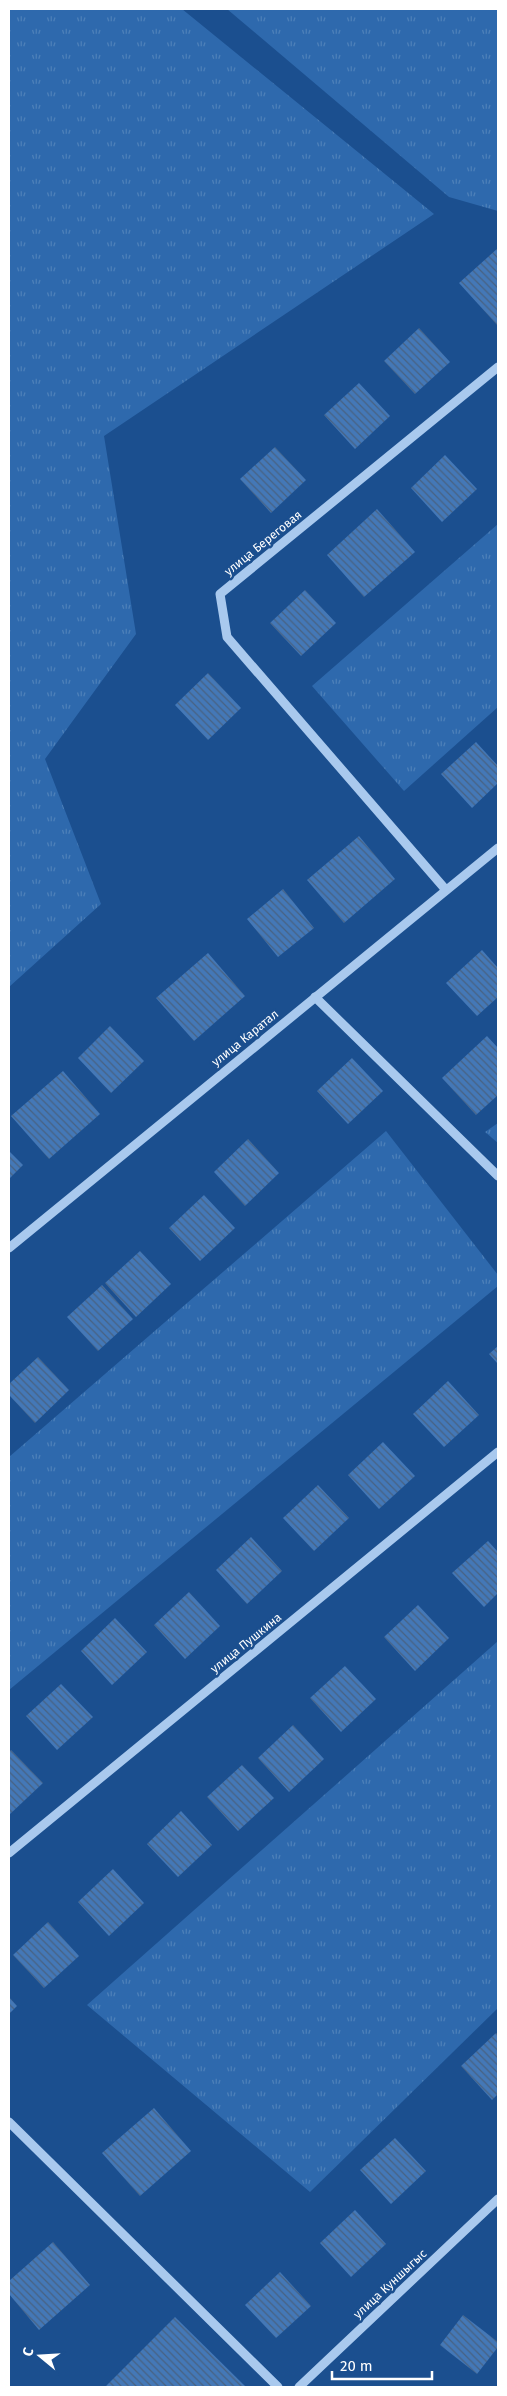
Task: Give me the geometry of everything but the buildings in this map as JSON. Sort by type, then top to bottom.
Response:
[{"type":"street","name":"улица Береговая","points":[[446,890],[227,638],[220,594],[498,367]]},
{"type":"street","name":"улица Каратал","points":[[9,1248],[498,848]]},
{"type":"street","points":[[315,997],[498,1176]]},
{"type":"street","name":"улица Пушкина","points":[[9,1853],[498,1452]]},
{"type":"street","points":[[9,2122],[278,2387]]},
{"type":"street","name":"улица Куншыгыс","points":[[299,2387],[498,2199]]},
{"type":"green space","points":[[9,9],[182,9],[434,214],[104,436],[136,634],[45,759],[101,904],[9,987]]},
{"type":"green space","points":[[227,9],[498,9],[498,211],[449,197]]},
{"type":"green space","points":[[498,524],[498,707],[404,791],[312,686]]},
{"type":"green space","points":[[498,1123],[498,1143],[485,1132]]},
{"type":"green space","points":[[386,1131],[498,1275],[498,1286],[9,1690],[9,1457]]},
{"type":"green space","points":[[498,1641],[498,2008],[310,2192],[87,2005]]}]
